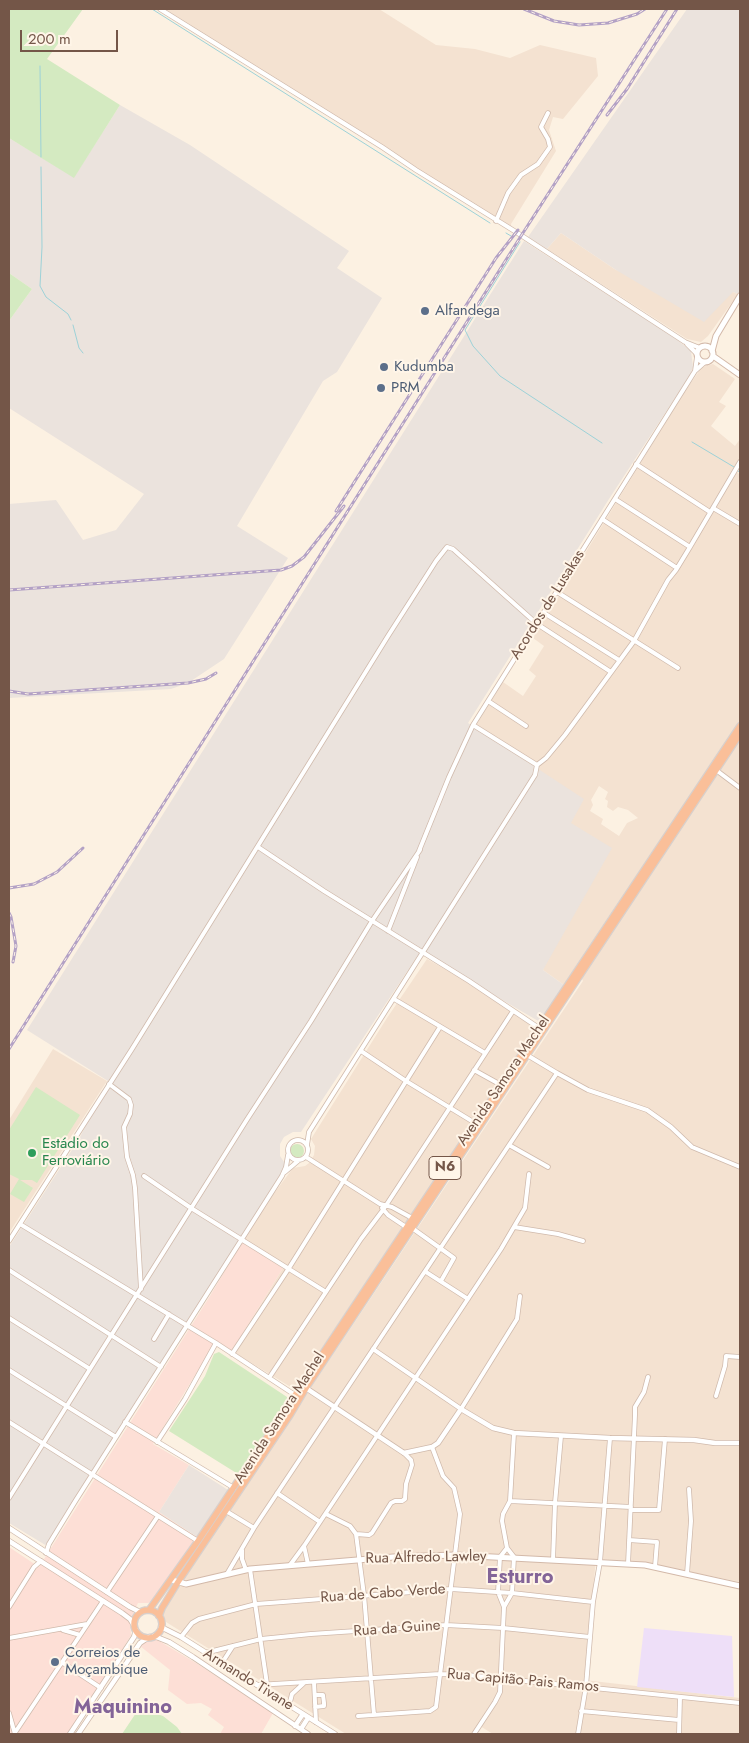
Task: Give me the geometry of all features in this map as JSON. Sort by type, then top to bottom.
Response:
[{"type":"highway","name":"Avenida Samora Machel","points":[[149,1610],[175,1581],[212,1527],[284,1411],[319,1364],[400,1243],[714,769],[740,726]]},
{"type":"highway","name":"Avenida Samora Machel","points":[[409,1228],[412,1218],[500,1086],[525,1054],[539,1028],[714,769],[740,734]]},
{"type":"highway","name":"Avenida Samora Machel","points":[[238,1485],[290,1415],[319,1364]]},
{"type":"highway","points":[[284,1411],[290,1415]]},
{"type":"highway","name":"Avenida Samora Machel","points":[[192,1556],[198,1541],[226,1511],[232,1496]]},
{"type":"highway","name":"Avenida Samora Machel","points":[[159,1616],[175,1581]]},
{"type":"highway","points":[[149,1610],[159,1616],[160,1631],[152,1637],[140,1635],[135,1628],[135,1619],[140,1612],[149,1610]]},
{"type":"main road","points":[[706,362],[711,359],[716,336],[740,296]]},
{"type":"main road","points":[[716,336],[702,347],[697,355],[700,361],[724,365]]},
{"type":"main road","points":[[702,347],[708,347],[724,365],[740,375]]},
{"type":"main road","name":"Rua Alfredo Lawley","points":[[175,1581],[182,1584],[192,1583],[247,1568],[455,1555],[628,1564],[655,1567],[740,1586]]},
{"type":"street","points":[[160,9],[308,100],[685,342],[697,355],[695,371]]},
{"type":"street","points":[[496,221],[500,216],[508,193],[520,175],[538,164],[550,147],[541,127],[548,113]]},
{"type":"street","points":[[685,342],[702,347]]},
{"type":"street","points":[[695,371],[706,362]]},
{"type":"street","name":"Acordos de Lusakas","points":[[420,850],[449,777],[473,724],[544,614],[695,371]]},
{"type":"street","points":[[282,1176],[286,1167],[288,1146],[309,1132],[535,775],[537,765],[546,758],[565,735],[634,641],[668,580],[690,547],[740,462]]},
{"type":"street","points":[[636,464],[711,510],[740,524]]},
{"type":"street","points":[[614,499],[690,547]]},
{"type":"street","points":[[602,520],[677,568]]},
{"type":"street","points":[[9,1241],[258,847],[388,636],[436,561],[448,547],[453,549],[537,624],[612,672]]},
{"type":"street","points":[[557,592],[678,668]]},
{"type":"street","points":[[544,614],[619,660]]},
{"type":"street","points":[[488,701],[526,726]]},
{"type":"street","points":[[473,724],[537,765]]},
{"type":"street","points":[[714,769],[740,788]]},
{"type":"street","points":[[258,847],[469,981],[539,1028]]},
{"type":"street","points":[[9,1498],[311,1021],[372,921],[420,850]]},
{"type":"street","points":[[388,930],[420,850]]},
{"type":"street","points":[[394,999],[485,1053]]},
{"type":"street","points":[[269,1378],[361,1239],[383,1210],[513,1011]]},
{"type":"street","points":[[232,1354],[289,1268],[440,1027]]},
{"type":"street","points":[[361,1051],[475,1124]]},
{"type":"street","points":[[525,1054],[556,1073],[598,1094],[647,1110],[671,1126],[692,1147],[740,1167]]},
{"type":"street","points":[[474,1070],[500,1086]]},
{"type":"street","points":[[226,1574],[277,1493],[398,1310],[426,1272],[556,1073]]},
{"type":"street","points":[[109,1084],[129,1099],[131,1105],[130,1114],[124,1127],[127,1156],[135,1188],[141,1289]]},
{"type":"street","points":[[39,1559],[45,1559],[44,1551],[282,1176],[290,1166],[306,1157],[309,1132]]},
{"type":"street","points":[[298,1140],[307,1145]]},
{"type":"street","points":[[509,1144],[548,1167]]},
{"type":"street","points":[[288,1155],[292,1160],[298,1161]]},
{"type":"street","points":[[306,1157],[380,1204],[412,1218]]},
{"type":"street","points":[[290,1565],[326,1514],[514,1227],[525,1208],[528,1174]]},
{"type":"street","points":[[144,1176],[326,1292]]},
{"type":"street","points":[[380,1204],[388,1215],[454,1258],[441,1281]]},
{"type":"street","points":[[20,1224],[216,1343],[295,1395]]},
{"type":"street","points":[[514,1227],[558,1234],[584,1241]]},
{"type":"street","points":[[9,1270],[161,1367]]},
{"type":"street","points":[[426,1272],[468,1299]]},
{"type":"street","points":[[404,1453],[432,1447],[441,1439],[517,1319],[520,1296]]},
{"type":"street","points":[[154,1339],[169,1314]]},
{"type":"street","points":[[9,1318],[90,1369]]},
{"type":"street","points":[[157,1442],[185,1399],[216,1343]]},
{"type":"street","points":[[373,1350],[461,1409],[493,1428],[514,1433],[561,1436],[740,1443]]},
{"type":"street","points":[[716,1396],[726,1356],[740,1357]]},
{"type":"street","points":[[9,1370],[116,1437]]},
{"type":"street","points":[[628,1564],[636,1407],[644,1392],[648,1377]]},
{"type":"street","points":[[306,1388],[377,1434],[411,1460],[412,1465],[406,1484],[405,1499],[402,1502],[395,1501],[392,1503],[372,1533],[369,1535],[356,1534]]},
{"type":"street","points":[[9,1422],[198,1541]]},
{"type":"street","points":[[125,1422],[157,1442],[238,1485]]},
{"type":"street","points":[[504,1607],[512,1593],[514,1557],[507,1548],[502,1521],[503,1514],[510,1501],[514,1433]]},
{"type":"street","points":[[553,1560],[555,1504],[561,1436]]},
{"type":"street","points":[[578,1734],[586,1686],[593,1602],[600,1562],[610,1438]]},
{"type":"street","points":[[510,1501],[659,1510],[664,1439]]},
{"type":"street","points":[[358,1716],[433,1710],[436,1707],[460,1514],[454,1488],[443,1476],[432,1447]]},
{"type":"street","points":[[687,1574],[691,1521],[689,1489]]},
{"type":"street","points":[[277,1493],[320,1522]]},
{"type":"street","points":[[226,1511],[254,1528]]},
{"type":"street","points":[[326,1514],[350,1526],[356,1534],[364,1595],[374,1715]]},
{"type":"street","points":[[107,1592],[158,1516]]},
{"type":"street","points":[[9,1528],[140,1612]]},
{"type":"street","points":[[17,1533],[10,1542],[130,1619],[135,1628],[134,1638],[70,1734]]},
{"type":"street","points":[[629,1540],[657,1542],[655,1567]]},
{"type":"street","points":[[304,1546],[308,1564]]},
{"type":"street","points":[[474,1734],[500,1692],[504,1607],[498,1592],[500,1557],[507,1548]]},
{"type":"street","points":[[242,1549],[242,1559],[247,1568],[256,1604],[267,1684]]},
{"type":"street","points":[[9,1607],[39,1559],[37,1552],[44,1551]]},
{"type":"street","points":[[233,1563],[241,1563],[247,1568]]},
{"type":"street","points":[[92,1594],[96,1585]]},
{"type":"street","name":"Rua de Cabo Verde","points":[[181,1637],[192,1623],[199,1619],[256,1604],[451,1589],[512,1593],[593,1602]]},
{"type":"street","points":[[14,1734],[103,1601]]},
{"type":"street","points":[[10,1637],[61,1630],[87,1624]]},
{"type":"street","name":"Rua da Guine","points":[[205,1652],[261,1639],[446,1625],[503,1628],[590,1637]]},
{"type":"street","name":"Armando Tivane","points":[[161,1626],[335,1734]]},
{"type":"street","points":[[61,1630],[80,1635]]},
{"type":"street","points":[[78,1734],[140,1643],[152,1637]]},
{"type":"street","name":"Armando Tivane","points":[[152,1637],[169,1642],[308,1734]]},
{"type":"street","points":[[186,1653],[192,1644]]},
{"type":"street","points":[[222,1664],[232,1646]]},
{"type":"street","points":[[193,1657],[198,1648]]},
{"type":"street","points":[[63,1663],[101,1688]]},
{"type":"street","points":[[231,1682],[237,1673]]},
{"type":"street","name":"Rua Capitão Pais Ramos","points":[[256,1685],[440,1674],[502,1677],[740,1703]]},
{"type":"street","points":[[236,1686],[243,1676]]},
{"type":"street","points":[[314,1682],[316,1723]]},
{"type":"street","points":[[289,1706],[292,1694],[304,1683]]},
{"type":"street","points":[[314,1695],[323,1695],[324,1705],[315,1707]]},
{"type":"street","points":[[679,1734],[680,1696]]},
{"type":"street","points":[[581,1711],[679,1720]]},
{"type":"street","points":[[9,1713],[14,1734]]},
{"type":"street","points":[[295,1726],[303,1714]]},
{"type":"street","points":[[301,1730],[308,1718]]},
{"type":"street","points":[[11,1722],[22,1723]]},
{"type":"shaded area","points":[[157,9],[379,9],[436,45],[475,49],[510,58],[540,45],[596,58],[598,76],[563,119],[553,117],[549,130],[556,151],[511,224],[512,232]]},
{"type":"shaded area","points":[[687,9],[740,9],[740,290],[738,294],[733,292],[704,322],[616,270],[561,233],[547,249],[528,237]]},
{"type":"shaded area","points":[[120,105],[190,145],[349,251],[337,268],[382,298],[337,372],[323,381],[237,526],[288,558],[224,659],[188,683],[171,689],[9,698],[9,504],[56,500],[83,540],[116,530],[144,494],[9,408],[9,321],[32,289],[9,273],[9,138],[74,177]]},
{"type":"shaded area","points":[[561,233],[616,270],[738,294],[708,336],[701,342],[687,339],[547,249]]},
{"type":"shaded area","points":[[524,241],[675,338],[691,351],[693,367],[690,375],[609,499],[468,723],[584,799],[571,823],[612,848],[543,970],[564,985],[540,1022],[420,952],[301,1132],[293,1132],[284,1137],[280,1144],[280,1156],[286,1165],[47,1546],[9,1523],[9,1247],[79,1139],[108,1081],[27,1030]]},
{"type":"shaded area","points":[[713,364],[735,379],[719,402],[726,406],[711,426],[735,446],[740,439],[740,460],[735,470],[740,475],[740,722],[564,985],[543,970],[570,823],[475,727],[503,682],[523,696],[536,676],[529,670],[544,646],[533,638],[683,394],[702,367]],"holes":[[[599,786],[608,792],[605,799],[608,801],[607,807],[613,811],[618,807],[628,810],[638,818],[627,823],[619,836],[601,824],[603,819],[590,811],[593,805],[591,800]]]},
{"type":"shaded area","points":[[740,731],[740,1582],[629,1561],[596,1559],[584,1680],[740,1698],[740,1734],[493,1734],[480,1726],[475,1734],[346,1734],[166,1622],[162,1610],[583,981],[581,977]]},
{"type":"shaded area","points":[[427,959],[464,980],[535,1027],[446,1164],[294,1389],[232,1351],[283,1268],[242,1242],[266,1204],[293,1168],[305,1166],[309,1163],[314,1155],[315,1146],[311,1139],[387,1018]]},
{"type":"shaded area","points":[[53,1049],[107,1081],[9,1233],[9,1120]]},
{"type":"shaded area","points":[[242,1242],[283,1268],[232,1351],[216,1341],[153,1444],[189,1465],[159,1512],[197,1537],[157,1600],[148,1603],[138,1603],[130,1620],[131,1635],[67,1734],[9,1734],[9,1547],[39,1567]]},
{"type":"shaded area","points":[[189,1465],[228,1490],[197,1537],[159,1512]]},
{"type":"shaded area","points":[[644,1628],[732,1636],[734,1697],[637,1687]]},
{"type":"shaded area","points":[[154,1638],[273,1713],[261,1734],[220,1734],[224,1727],[208,1715],[212,1709],[201,1703],[187,1704],[168,1690],[170,1670],[140,1646],[143,1642]]},
{"type":"green space","points":[[9,9],[83,9],[47,59],[120,105],[74,178],[9,138]]},
{"type":"green space","points":[[9,273],[32,289],[9,321]]},
{"type":"green space","name":"Estádio do Ferroviário","points":[[36,1087],[80,1115],[37,1183],[32,1180],[20,1180],[33,1188],[24,1202],[10,1194],[19,1179],[9,1174],[9,1130]]},
{"type":"green space","points":[[294,1144],[300,1144],[304,1151],[300,1158],[294,1158],[290,1154],[290,1148]]},
{"type":"green space","points":[[219,1352],[287,1397],[287,1400],[238,1474],[169,1431],[205,1376],[214,1354]]},
{"type":"green space","points":[[148,1711],[163,1716],[177,1727],[182,1734],[122,1734],[136,1713]]},
{"type":"waterway","points":[[152,9],[490,223]]},
{"type":"waterway","points":[[40,66],[41,157]]},
{"type":"waterway","points":[[41,167],[42,247],[40,286],[46,297],[68,314],[71,320]]},
{"type":"waterway","points":[[506,233],[511,236]]},
{"type":"waterway","points":[[520,242],[465,330],[473,346],[500,376],[602,443]]},
{"type":"waterway","points":[[73,325],[79,348],[83,353]]},
{"type":"waterway","points":[[692,442],[734,467]]},
{"type":"railway","points":[[524,9],[554,21],[579,25],[608,23],[637,14],[645,9]]},
{"type":"railway","points":[[9,1049],[521,236],[667,9]]},
{"type":"railway","points":[[607,115],[627,89],[677,9]]},
{"type":"railway","points":[[336,511],[496,258],[518,230]]},
{"type":"railway","points":[[9,590],[281,570],[292,566],[304,557],[344,506]]},
{"type":"railway","points":[[9,691],[28,694],[188,683],[206,679],[216,673]]},
{"type":"railway","points":[[9,888],[34,884],[57,872],[83,848]]},
{"type":"railway","points":[[9,913],[16,946],[13,962]]},
{"type":"place","name":"Alfandega","points":[[425,311]]},
{"type":"place","name":"Kudumba","points":[[384,367]]},
{"type":"place","name":"PRM","points":[[381,388]]},
{"type":"place","name":"Estádio do Ferroviário","points":[[32,1153]]},
{"type":"place","name":"Correios de Moçambique","points":[[55,1662]]},
{"type":"district","name":"Esturro","points":[[520,1578]]},
{"type":"district","name":"Maquinino","points":[[123,1708]]}]
